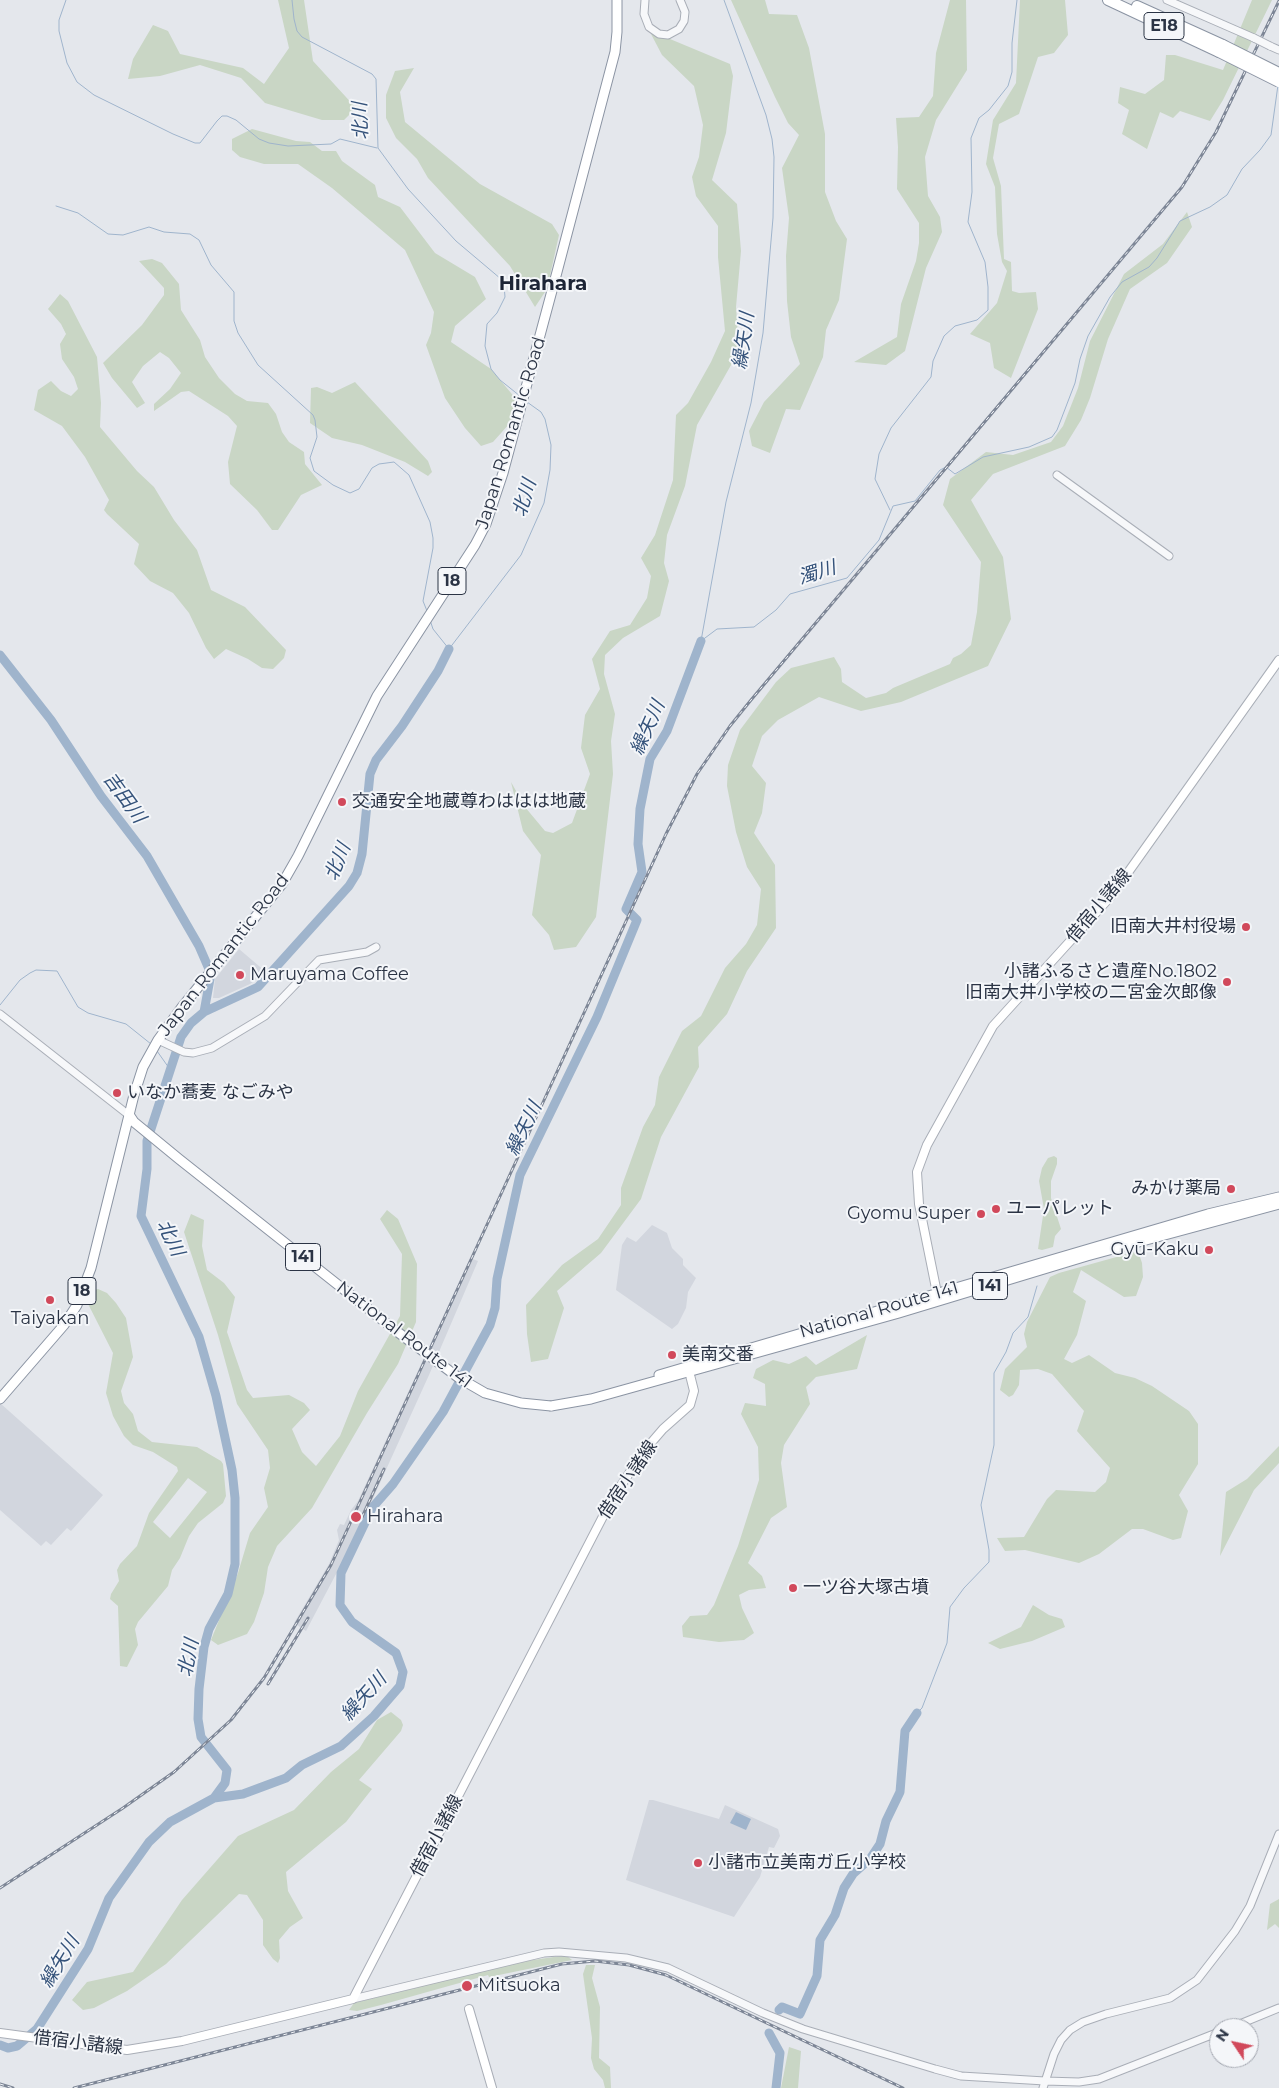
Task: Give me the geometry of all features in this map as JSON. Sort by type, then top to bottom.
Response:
[{"type":"highway","name":"Japan Romantic Road","points":[[0,1399],[64,1325],[77,1305],[91,1268],[143,1067],[158,1040],[182,1007],[282,884],[298,856],[377,696],[475,546],[486,524],[541,333],[611,67],[618,32],[617,0]]},
{"type":"highway","name":"E18","points":[[1108,0],[1279,74]]},
{"type":"highway","name":"E18","points":[[1124,0],[1221,49],[1279,82]]},
{"type":"highway","name":"National Route 141","points":[[130,1116],[395,1330],[458,1378],[485,1393],[521,1403],[551,1406],[572,1404],[598,1397],[607,1391],[938,1297],[1279,1204]]},
{"type":"highway","name":"National Route 141","points":[[938,1297],[1208,1214],[1279,1197]]},
{"type":"main road","name":"借宿小諸線","points":[[938,1297],[919,1204],[917,1172],[927,1145],[992,1026],[1112,895],[1279,660]]},
{"type":"main road","name":"借宿小諸線","points":[[0,2033],[127,2050],[182,2041],[353,1999],[612,1499],[644,1450],[663,1429],[690,1405],[694,1391],[689,1369]]},
{"type":"main road","points":[[468,2009],[492,2088]]},
{"type":"street","points":[[645,0],[644,14],[646,22],[656,32],[668,35],[679,30],[684,21],[685,12],[680,0]]},
{"type":"street","points":[[1167,0],[1279,50]]},
{"type":"street","points":[[1057,475],[1169,556]]},
{"type":"street","points":[[158,1040],[184,1052],[193,1053],[212,1048],[265,1016],[319,960],[367,952],[376,947]]},
{"type":"street","points":[[0,1014],[130,1116]]},
{"type":"street","points":[[1044,2085],[1061,2040],[1070,2030],[1083,2022],[1106,2014],[1170,1998],[1197,1980],[1235,1931],[1250,1906],[1279,1834]]},
{"type":"street","points":[[353,1999],[544,1952],[626,1958],[668,1968],[763,2013],[803,2029],[961,2076],[1044,2085],[1099,2079],[1209,2036]]},
{"type":"street","points":[[1258,2018],[1278,2011]]},
{"type":"shaded area","points":[[239,949],[266,972],[250,984],[219,998],[213,998],[215,979]]},
{"type":"shaded area","points":[[652,1225],[667,1233],[672,1248],[683,1259],[683,1265],[696,1278],[688,1292],[686,1308],[678,1324],[672,1329],[616,1290],[622,1245],[627,1237],[636,1242]]},
{"type":"shaded area","name":"Hirahara","points":[[470,1258],[478,1261],[429,1375],[355,1538],[306,1631],[294,1623],[329,1564],[339,1540],[337,1530],[340,1524],[344,1525],[351,1510],[358,1501]]},
{"type":"shaded area","points":[[0,1403],[103,1495],[71,1531],[67,1528],[51,1545],[46,1541],[41,1546],[0,1510]]},
{"type":"shaded area","name":"小諸市立美南ガ丘小学校","points":[[649,1800],[719,1819],[725,1805],[778,1829],[780,1836],[774,1848],[769,1847],[760,1877],[734,1917],[626,1880]]},
{"type":"green space","points":[[278,0],[304,0],[313,61],[356,108],[344,120],[322,120],[265,103],[241,78],[200,65],[160,76],[128,79],[133,59],[153,25],[168,31],[180,54],[243,68],[264,84],[289,48]]},
{"type":"green space","points":[[731,0],[765,0],[769,14],[797,15],[809,48],[825,134],[825,192],[836,221],[847,239],[839,300],[826,330],[823,357],[800,410],[786,409],[770,453],[752,446],[749,431],[764,402],[800,364],[791,337],[787,301],[786,256],[789,218],[782,168],[799,135],[788,123]]},
{"type":"green space","points":[[950,0],[966,0],[967,70],[936,120],[925,157],[928,196],[940,217],[942,232],[926,268],[905,351],[886,365],[854,362],[897,337],[901,304],[916,261],[919,243],[919,223],[897,189],[898,147],[896,118],[919,117],[933,96],[936,53]]},
{"type":"green space","points":[[1020,0],[1065,0],[1068,35],[1054,53],[1038,57],[1019,114],[999,124],[993,158],[1001,186],[1004,259],[1011,262],[1012,291],[1019,293],[1036,292],[1038,309],[1011,378],[994,368],[990,343],[970,334],[997,303],[1007,271],[1002,262],[997,234],[995,187],[986,164],[993,120],[1016,83]]},
{"type":"green space","points":[[1252,0],[1272,0],[1223,100],[1210,121],[1180,111],[1173,118],[1160,112],[1147,149],[1122,134],[1129,110],[1118,103],[1120,87],[1145,94],[1164,80],[1166,55],[1175,55],[1223,70]]},
{"type":"green space","points":[[651,34],[670,39],[730,64],[733,76],[726,133],[712,180],[737,204],[741,251],[736,307],[739,351],[697,425],[685,486],[667,535],[664,563],[669,581],[660,616],[623,638],[605,655],[604,674],[615,714],[611,741],[613,774],[596,917],[576,947],[554,950],[549,935],[532,915],[541,855],[523,831],[511,782],[525,807],[545,831],[553,833],[572,823],[590,774],[581,748],[585,715],[600,689],[592,659],[610,631],[630,625],[647,598],[651,576],[641,558],[655,535],[673,480],[676,415],[688,403],[711,362],[725,331],[718,257],[718,226],[696,196],[692,177],[699,157],[703,125],[694,86],[662,55]]},
{"type":"green space","points":[[414,68],[400,92],[405,122],[480,184],[552,224],[559,235],[547,289],[535,307],[510,266],[428,178],[417,159],[396,138],[386,118],[386,95],[395,71]]},
{"type":"green space","points":[[252,129],[296,141],[310,142],[322,151],[336,151],[342,161],[375,185],[378,197],[400,207],[435,253],[475,277],[486,299],[455,326],[451,342],[491,369],[521,405],[510,423],[493,442],[481,446],[465,428],[445,398],[426,345],[431,333],[434,312],[405,250],[332,188],[298,164],[264,164],[240,157],[232,150],[232,139]]},
{"type":"green space","points":[[1187,212],[1192,227],[1167,263],[1130,289],[1108,339],[1090,398],[1081,420],[1065,446],[993,474],[971,500],[1003,557],[1011,619],[988,666],[901,702],[861,711],[819,697],[778,720],[762,736],[752,766],[766,783],[762,813],[754,833],[775,865],[776,928],[747,971],[727,1014],[698,1047],[699,1067],[661,1137],[641,1199],[601,1253],[557,1291],[564,1308],[548,1359],[531,1362],[527,1334],[526,1305],[562,1265],[598,1239],[621,1205],[621,1188],[643,1127],[655,1105],[659,1077],[682,1031],[701,1016],[725,968],[746,944],[757,925],[761,889],[747,867],[736,832],[727,786],[728,765],[740,730],[776,682],[791,668],[834,657],[841,669],[842,682],[866,698],[886,693],[893,688],[950,664],[953,658],[971,645],[977,612],[981,562],[943,505],[950,479],[986,452],[1013,455],[1051,442],[1063,426],[1078,388],[1090,341],[1124,274],[1163,244]]},
{"type":"green space","points":[[152,259],[162,263],[179,284],[181,310],[200,340],[205,357],[219,378],[235,394],[247,401],[268,403],[276,414],[282,432],[289,442],[304,452],[305,464],[322,485],[301,495],[278,530],[272,530],[257,510],[230,484],[228,462],[237,426],[228,416],[189,391],[181,392],[154,411],[154,404],[170,389],[181,373],[169,358],[160,352],[143,366],[132,382],[145,403],[137,408],[112,378],[103,363],[142,325],[164,295],[164,288],[139,261]]},
{"type":"green space","points":[[60,294],[68,301],[97,357],[101,403],[100,427],[137,471],[154,487],[174,520],[197,550],[211,590],[245,607],[286,650],[284,658],[273,669],[262,668],[226,649],[214,659],[206,648],[189,613],[173,593],[150,581],[134,564],[139,544],[104,510],[109,500],[85,457],[62,426],[34,410],[38,390],[51,381],[61,391],[71,396],[78,389],[74,377],[62,359],[60,344],[66,334],[61,324],[48,309]]},
{"type":"green space","points":[[355,382],[428,461],[432,472],[428,476],[405,462],[362,445],[332,438],[310,423],[311,388],[317,387],[332,393]]},
{"type":"green space","points":[[1054,1156],[1057,1158],[1057,1164],[1051,1181],[1051,1198],[1061,1229],[1055,1236],[1053,1247],[1042,1250],[1038,1249],[1044,1209],[1039,1181],[1042,1168],[1048,1158]]},
{"type":"green space","points":[[387,1210],[398,1219],[417,1264],[416,1322],[398,1364],[312,1508],[277,1546],[268,1567],[264,1593],[254,1622],[247,1634],[218,1645],[211,1640],[238,1573],[250,1533],[268,1507],[264,1488],[270,1468],[268,1450],[237,1404],[218,1335],[184,1232],[191,1214],[204,1220],[202,1246],[207,1270],[224,1283],[235,1297],[227,1332],[247,1390],[253,1398],[289,1395],[304,1403],[310,1410],[292,1429],[302,1452],[316,1466],[340,1436],[358,1391],[400,1316],[402,1254],[380,1219]]},
{"type":"green space","points":[[1138,1251],[1142,1263],[1143,1277],[1136,1296],[1124,1297],[1081,1270],[1073,1292],[1086,1301],[1077,1335],[1064,1359],[1072,1363],[1089,1355],[1115,1373],[1135,1378],[1152,1386],[1189,1411],[1198,1424],[1198,1464],[1179,1495],[1188,1511],[1181,1538],[1173,1540],[1143,1529],[1132,1529],[1099,1554],[1079,1563],[1025,1550],[1005,1551],[997,1538],[1024,1537],[1047,1499],[1056,1490],[1095,1492],[1106,1482],[1110,1468],[1077,1431],[1084,1411],[1052,1374],[1038,1369],[1020,1370],[1019,1385],[1013,1395],[1009,1397],[1000,1390],[1005,1369],[1027,1347],[1024,1334],[1027,1322],[1050,1277]]},
{"type":"green space","points":[[98,1289],[107,1293],[126,1318],[133,1357],[121,1391],[124,1403],[133,1414],[138,1431],[152,1442],[197,1447],[223,1464],[226,1496],[223,1503],[198,1523],[189,1536],[180,1558],[172,1570],[168,1586],[138,1622],[135,1629],[138,1645],[127,1667],[120,1666],[118,1606],[110,1599],[119,1581],[117,1570],[120,1564],[137,1546],[149,1513],[178,1471],[177,1467],[153,1452],[133,1445],[124,1436],[113,1416],[106,1393],[113,1353],[85,1298],[91,1291]],"holes":[[[188,1478],[207,1492],[170,1538],[153,1522]]]},
{"type":"green space","points":[[867,1335],[857,1369],[816,1377],[806,1387],[810,1404],[784,1445],[781,1463],[787,1507],[771,1518],[748,1563],[762,1576],[766,1588],[749,1590],[739,1595],[742,1608],[754,1633],[744,1640],[719,1642],[683,1637],[682,1626],[690,1616],[707,1615],[714,1605],[738,1546],[759,1480],[758,1447],[741,1414],[745,1403],[766,1406],[765,1384],[753,1378],[756,1369],[773,1360],[789,1364],[806,1356],[816,1365]]},
{"type":"green space","points":[[1279,1446],[1279,1463],[1254,1490],[1220,1556],[1226,1492],[1247,1479]]},
{"type":"green space","points":[[1033,1605],[1049,1615],[1062,1619],[1065,1627],[1032,1641],[1000,1649],[988,1643],[1021,1627]]},
{"type":"green space","points":[[391,1712],[401,1720],[403,1725],[401,1731],[359,1780],[372,1789],[346,1822],[286,1872],[288,1891],[303,1918],[290,1927],[279,1940],[280,1958],[278,1963],[263,1945],[263,1920],[247,1895],[239,1894],[166,1964],[127,1991],[94,2008],[83,2010],[72,2000],[87,1982],[133,1972],[182,1900],[238,1836],[294,1810],[331,1772],[359,1749],[377,1720]]},
{"type":"green space","points":[[1279,1899],[1279,1928],[1275,1924],[1267,1930],[1270,1904]]},
{"type":"green space","points":[[567,1956],[572,1960],[489,1977],[488,1975],[381,2005],[357,2011],[349,2010],[354,2003],[519,1962]]},
{"type":"green space","points":[[586,1965],[595,1965],[592,1978],[600,2007],[599,2058],[610,2067],[611,2088],[605,2088],[603,2080],[594,2069],[591,2058],[592,2038],[583,1974]]},
{"type":"green space","points":[[789,2047],[801,2051],[798,2088],[781,2088]]},
{"type":"water","points":[[736,1812],[751,1819],[746,1830],[730,1823]]},
{"type":"waterway","points":[[66,0],[59,20],[59,31],[67,63],[77,82],[94,95],[173,134],[195,143],[200,143],[217,121],[222,116],[227,116],[236,120],[259,139],[269,143],[288,146],[331,144],[340,139],[377,148]]},
{"type":"waterway","name":"北川","points":[[292,0],[297,31],[302,37],[372,74],[376,79],[378,148],[408,189],[456,241],[501,279],[504,285],[505,297],[497,313],[487,324],[485,346],[491,369],[500,380],[520,396]]},
{"type":"waterway","name":"繰矢川","points":[[701,641],[726,502],[751,403],[763,333],[773,218],[774,157],[772,139],[766,115],[724,0]]},
{"type":"waterway","points":[[890,510],[875,479],[879,454],[891,428],[931,377],[933,361],[944,336],[955,326],[977,320],[988,310],[985,262],[968,222],[972,192],[971,138],[979,118],[989,110],[1008,86],[1012,72],[1012,43],[1017,0]]},
{"type":"waterway","name":"濁川","points":[[701,641],[717,629],[754,627],[776,610],[790,594],[847,578],[879,540],[893,506],[915,501],[940,470],[946,467],[955,474],[983,457],[1029,447],[1052,437],[1057,430],[1075,383],[1080,359],[1088,336],[1110,297],[1122,282],[1149,267],[1157,258],[1180,221],[1210,207],[1227,195],[1242,169],[1271,135],[1278,85]]},
{"type":"waterway","points":[[56,206],[78,213],[108,234],[123,235],[149,227],[164,232],[190,234],[199,240],[211,265],[234,292],[234,321],[238,333],[258,365],[313,415],[317,437],[310,458],[314,471],[333,485],[350,493],[359,489],[372,468],[379,464],[394,462],[409,475],[430,522],[433,538],[433,548],[423,601],[427,611]]},
{"type":"waterway","name":"北川","points":[[430,620],[433,629],[449,649],[521,555],[544,503],[550,470],[551,445],[545,419],[541,412],[527,402]]},
{"type":"waterway","name":"繰矢川","points":[[0,2045],[8,2048],[17,2046],[37,2029],[88,1949],[109,1898],[149,1842],[170,1822],[214,1798],[243,1794],[286,1778],[302,1765],[341,1746],[374,1716],[400,1686],[403,1672],[396,1653],[352,1622],[340,1605],[341,1573],[372,1508],[393,1484],[443,1412],[490,1325],[495,1308],[497,1279],[520,1175],[597,1017],[637,920],[626,909],[642,872],[638,844],[640,809],[650,759],[667,731],[701,641]]},
{"type":"waterway","name":"北川","points":[[214,1798],[225,1783],[227,1770],[201,1737],[198,1719],[199,1689],[204,1647],[209,1629],[228,1594],[235,1564],[235,1498],[232,1470],[216,1396],[199,1337],[141,1216],[147,1169],[147,1141],[181,1037],[191,1023],[204,1012],[258,987],[349,886],[357,873],[362,854],[370,774],[376,760],[402,726],[438,671],[449,649]]},
{"type":"waterway","name":"吉田川","points":[[0,655],[51,720],[101,796],[147,856],[199,946],[209,969]]},
{"type":"waterway","points":[[0,1005],[20,980],[30,973],[36,970],[57,971],[78,1007],[88,1013],[126,1024],[151,1044]]},
{"type":"waterway","name":"吉田川","points":[[204,1012],[210,979]]},
{"type":"waterway","points":[[157,1051],[169,1068]]},
{"type":"waterway","points":[[917,1713],[922,1708],[947,1643],[950,1607],[964,1588],[989,1562],[989,1550],[981,1505],[994,1445],[994,1373],[1006,1352],[1013,1333],[1028,1317],[1037,1286]]},
{"type":"waterway","points":[[779,2010],[782,2007],[800,2014],[817,1976],[820,1940],[835,1915],[844,1888],[853,1874],[870,1859],[880,1844],[886,1821],[900,1792],[905,1731],[917,1713]]},
{"type":"waterway","points":[[769,2033],[780,2053],[776,2088]]},
{"type":"railway","points":[[0,1888],[123,1808],[174,1772],[231,1720],[264,1678],[331,1565],[666,834],[697,774],[730,726],[751,700],[1182,187],[1216,132],[1279,1]]},
{"type":"railway","points":[[362,1517],[384,1469]]},
{"type":"railway","points":[[268,1684],[308,1618]]},
{"type":"railway","points":[[74,2088],[562,1964],[595,1961],[629,1965],[666,1975],[903,2088]]},
{"type":"railway","points":[[0,2084],[13,2088]]},
{"type":"place","name":"交通安全地蔵尊わははは地蔵","points":[[342,802]]},
{"type":"place","name":"旧南大井村役場","points":[[1246,927]]},
{"type":"place","name":"Maruyama Coffee","points":[[240,975]]},
{"type":"place","name":"小諸ふるさと遺産No.1802 旧南大井小学校の二宮金次郎像","points":[[1227,982]]},
{"type":"place","name":"いなか蕎麦 なごみや","points":[[117,1093]]},
{"type":"place","name":"みかけ薬局","points":[[1231,1189]]},
{"type":"place","name":"ユーパレット","points":[[996,1209]]},
{"type":"place","name":"Gyomu Super","points":[[981,1214]]},
{"type":"place","name":"Gyū-Kaku","points":[[1209,1250]]},
{"type":"place","name":"Taiyakan","points":[[50,1300]]},
{"type":"place","name":"美南交番","points":[[672,1355]]},
{"type":"place","name":"Hirahara","points":[[356,1517]]},
{"type":"place","name":"一ツ谷大塚古墳","points":[[793,1588]]},
{"type":"place","name":"小諸市立美南ガ丘小学校","points":[[698,1863]]},
{"type":"place","name":"Mitsuoka","points":[[467,1986]]},
{"type":"district","name":"Hirahara","points":[[543,284]]}]
